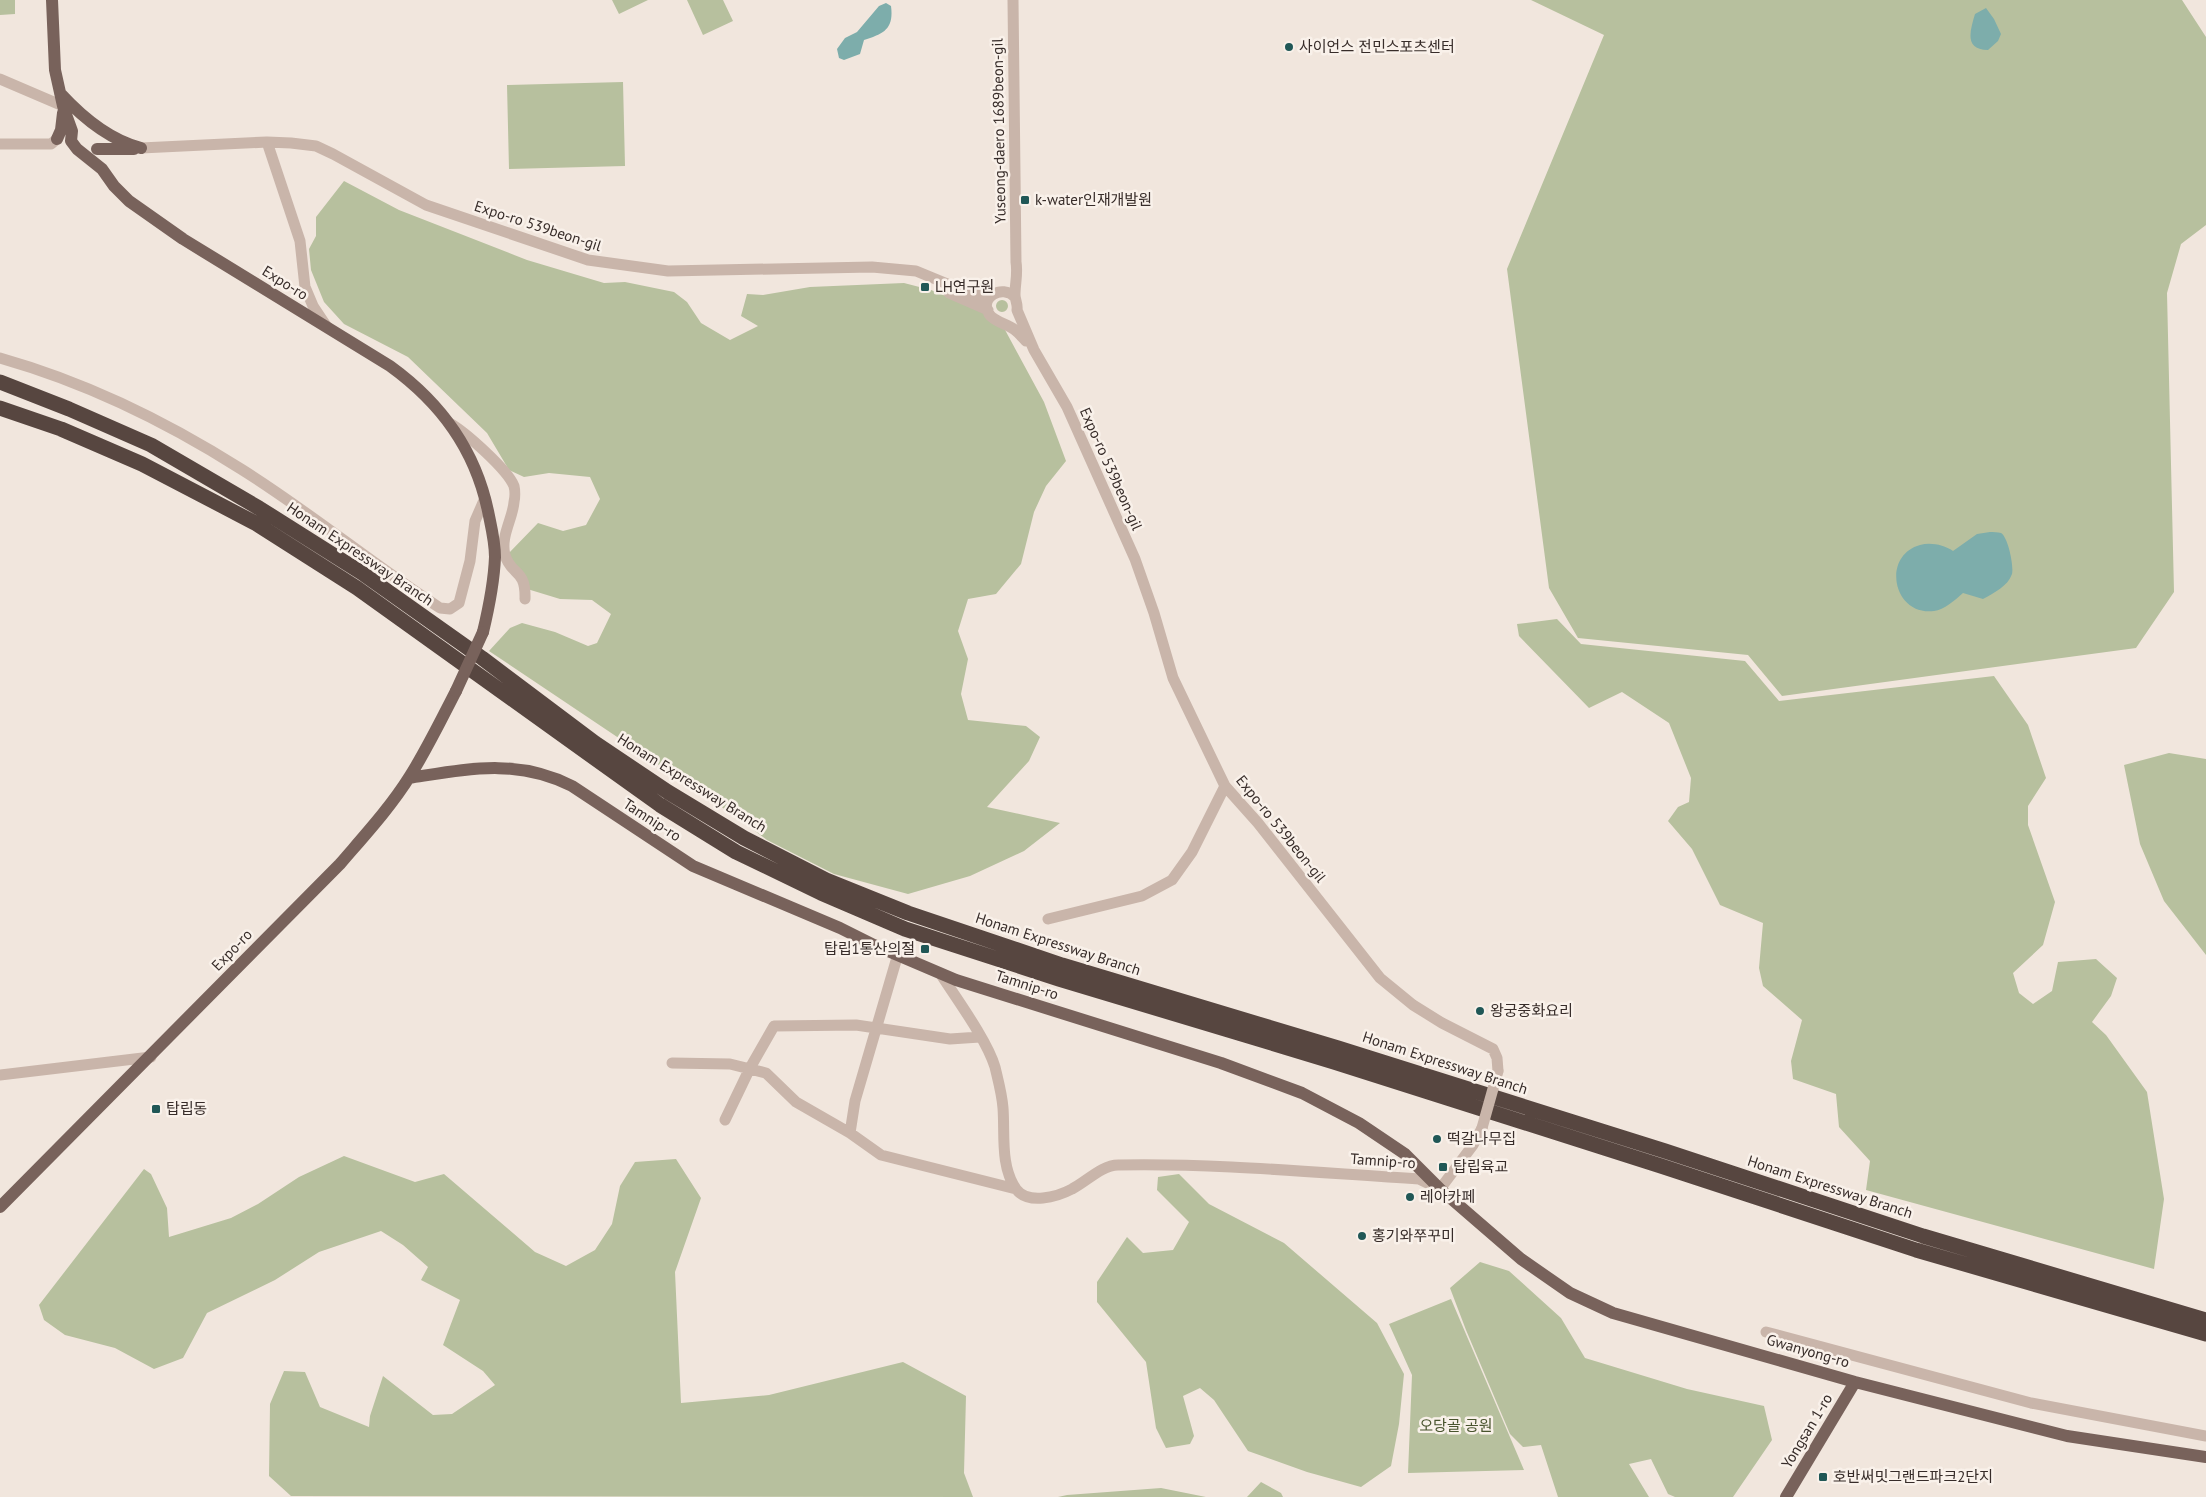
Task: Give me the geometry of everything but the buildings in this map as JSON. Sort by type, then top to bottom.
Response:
[{"type":"highway","name":"Honam Expressway Branch","points":[[0,382],[69,409],[151,445],[259,508],[362,573],[482,658],[595,743],[668,792],[744,838],[826,880],[908,914],[1062,965],[1357,1054],[1666,1151],[1923,1236],[2206,1320]]},
{"type":"highway","name":"Honam Expressway Branch","points":[[0,408],[61,429],[142,464],[255,523],[357,588],[660,805],[736,852],[821,893],[905,929],[1059,979],[1362,1070],[1916,1250],[2206,1334]]},
{"type":"main road","points":[[52,0],[55,70],[71,133],[71,141],[79,150],[102,167]]},
{"type":"main road","points":[[60,93],[90,121],[99,126],[101,130],[125,144],[142,148]]},
{"type":"main road","points":[[63,106],[78,110]]},
{"type":"main road","points":[[54,142],[61,130],[63,106]]},
{"type":"main road","points":[[54,142],[71,133],[79,122],[90,121]]},
{"type":"main road","points":[[96,149],[102,140],[101,130]]},
{"type":"main road","points":[[54,142],[79,150],[142,148]]},
{"type":"main road","points":[[96,149],[102,167]]},
{"type":"main road","points":[[102,167],[107,156],[117,150]]},
{"type":"main road","name":"Expo-ro","points":[[0,1207],[151,1057],[340,864],[375,824],[409,778],[433,736],[483,632],[490,600],[495,555],[493,534],[485,498],[466,446],[434,404],[411,382],[328,327],[183,239],[129,201],[114,186],[102,167]]},
{"type":"main road","name":"Tamnip-ro","points":[[409,778],[484,767],[508,767],[552,776],[572,786],[693,866],[956,980],[1222,1063],[1302,1093],[1359,1123],[1405,1154],[1440,1189]]},
{"type":"main road","name":"Gwanyong-ro","points":[[1440,1189],[1521,1259],[1570,1293],[1612,1312],[1856,1382],[2067,1436],[2206,1457]]},
{"type":"main road","name":"Yongsan 1-ro","points":[[1786,1497],[1856,1382]]},
{"type":"street","name":"Yuseong-daero 1689beon-gil","points":[[1013,0],[1016,262],[1018,276],[1014,297]]},
{"type":"street","points":[[0,79],[63,106]]},
{"type":"street","points":[[0,144],[54,142]]},
{"type":"street","points":[[267,142],[300,242],[305,287],[314,306],[328,327]]},
{"type":"street","name":"Expo-ro 539beon-gil","points":[[142,148],[267,142],[291,142],[316,146],[426,205],[588,260],[668,271],[872,267],[916,271],[962,290],[989,298]]},
{"type":"street","points":[[1016,262],[1008,283],[1002,290],[992,294],[989,298],[988,310],[992,317],[1016,330],[1034,350]]},
{"type":"street","points":[[905,271],[913,277],[988,310]]},
{"type":"street","points":[[1002,290],[1011,293],[1014,297],[1017,310],[1034,350]]},
{"type":"street","points":[[1001,321],[1011,318],[1017,310]]},
{"type":"street","name":"Expo-ro 539beon-gil","points":[[1034,350],[1067,407],[1135,559],[1174,678],[1225,786],[1258,823],[1380,978],[1413,1005],[1442,1023],[1493,1049],[1497,1058],[1498,1071],[1482,1128],[1473,1145],[1440,1189]]},
{"type":"street","points":[[0,358],[80,386],[141,412],[241,469],[440,608],[450,609],[459,603],[470,561],[475,521],[485,498]]},
{"type":"street","name":"Expo-ro","points":[[451,424],[466,433],[504,472],[514,486],[514,502],[508,521],[505,554],[511,566],[523,578],[525,598]]},
{"type":"street","points":[[1048,919],[1142,896],[1172,880],[1192,852],[1225,786]]},
{"type":"street","points":[[850,1132],[855,1101],[898,954]]},
{"type":"street","points":[[940,972],[989,1052],[994,1066],[1003,1107],[1004,1153],[1016,1189]]},
{"type":"street","points":[[725,1120],[750,1068],[774,1026],[856,1025],[950,1039],[980,1037]]},
{"type":"street","points":[[0,1076],[151,1057]]},
{"type":"street","name":"Tamnip-ro","points":[[672,1063],[730,1064],[766,1073],[796,1102],[850,1132],[881,1155],[1016,1189],[1026,1197],[1040,1198],[1070,1190],[1113,1165],[1179,1164],[1419,1179],[1440,1189]]},
{"type":"street","points":[[1766,1332],[2031,1403],[2206,1436]]},
{"type":"green space","points":[[0,0],[15,0],[15,14],[0,15]]},
{"type":"green space","points":[[612,0],[648,0],[619,14]]},
{"type":"green space","points":[[687,0],[723,0],[733,21],[703,35]]},
{"type":"green space","points":[[1531,0],[2182,0],[2206,37],[2206,225],[2181,244],[2167,293],[2174,592],[2136,648],[1782,696],[1748,655],[1578,638],[1549,588],[1507,269],[1604,35]]},
{"type":"green space","points":[[623,82],[625,166],[509,169],[507,85]]},
{"type":"green space","points":[[344,181],[399,210],[527,260],[604,283],[625,282],[674,292],[687,302],[701,323],[730,340],[758,326],[741,316],[747,294],[763,295],[810,287],[904,283],[931,290],[980,310],[1004,328],[1044,402],[1066,461],[1046,486],[1034,512],[1021,564],[996,594],[968,599],[958,631],[968,659],[961,694],[968,720],[1026,726],[1040,737],[1029,761],[987,807],[1060,823],[1024,851],[970,876],[908,894],[834,874],[767,840],[732,814],[489,651],[510,628],[522,623],[555,632],[588,646],[597,643],[611,614],[592,600],[560,599],[524,588],[508,554],[538,523],[563,531],[586,525],[600,499],[590,477],[549,473],[524,477],[509,470],[487,433],[408,357],[344,324],[324,302],[311,270],[309,249],[316,236],[316,217]]},
{"type":"green space","points":[[1004,300],[1007,301],[1007,311],[1000,312],[997,311],[996,304],[997,301]]},
{"type":"green space","points":[[1557,619],[1581,644],[1745,661],[1779,701],[1994,676],[2028,725],[2046,778],[2028,806],[2028,825],[2055,902],[2043,945],[2013,973],[2019,993],[2033,1004],[2052,991],[2058,962],[2096,959],[2117,978],[2111,996],[2092,1022],[2106,1035],[2147,1092],[2164,1199],[2154,1269],[1866,1190],[1870,1161],[1839,1127],[1836,1094],[1793,1079],[1791,1061],[1802,1020],[1763,986],[1759,968],[1763,923],[1720,905],[1692,849],[1668,821],[1678,807],[1689,802],[1691,778],[1669,723],[1622,692],[1589,708],[1519,636],[1517,624]]},
{"type":"green space","points":[[2169,753],[2206,759],[2206,955],[2164,901],[2140,844],[2124,765]]},
{"type":"green space","points":[[344,1156],[415,1182],[444,1174],[535,1252],[566,1266],[595,1250],[612,1224],[620,1186],[635,1162],[676,1159],[701,1198],[675,1272],[681,1403],[769,1395],[903,1362],[966,1396],[964,1473],[973,1497],[291,1496],[269,1476],[270,1404],[284,1371],[305,1372],[320,1407],[369,1427],[370,1416],[383,1376],[433,1415],[452,1414],[495,1385],[483,1371],[443,1345],[460,1300],[421,1280],[428,1267],[403,1245],[381,1231],[319,1252],[275,1280],[207,1313],[183,1358],[154,1369],[115,1348],[65,1335],[44,1320],[39,1305],[144,1169],[151,1174],[167,1208],[169,1237],[231,1218],[258,1204],[299,1177]]},
{"type":"green space","points":[[1179,1174],[1209,1204],[1284,1243],[1377,1323],[1404,1374],[1399,1424],[1391,1466],[1361,1487],[1307,1472],[1248,1451],[1214,1400],[1200,1388],[1183,1396],[1194,1436],[1190,1444],[1166,1448],[1156,1428],[1146,1362],[1097,1302],[1097,1282],[1127,1237],[1143,1253],[1173,1250],[1189,1222],[1157,1190],[1158,1177]]},
{"type":"green space","points":[[1480,1262],[1509,1271],[1561,1318],[1585,1358],[1687,1389],[1764,1406],[1772,1440],[1733,1497],[1675,1497],[1668,1494],[1651,1459],[1629,1464],[1649,1497],[1558,1497],[1541,1445],[1523,1447],[1510,1434],[1450,1288]]},
{"type":"green space","name":"오당골 공원","points":[[1451,1299],[1524,1470],[1408,1473],[1412,1375],[1389,1324]]},
{"type":"green space","points":[[1261,1482],[1281,1493],[1283,1497],[1247,1497]]},
{"type":"green space","points":[[1161,1488],[1206,1497],[1058,1497],[1067,1495]]},
{"type":"water","points":[[886,3],[891,6],[892,14],[886,29],[882,33],[864,40],[860,54],[844,60],[839,58],[837,49],[845,38],[857,32],[879,6]]},
{"type":"water","points":[[1986,8],[2001,34],[1998,41],[1988,50],[1975,47],[1971,38],[1975,14]]},
{"type":"water","points":[[2001,533],[2004,536],[2011,559],[2012,574],[2000,589],[1983,599],[1963,593],[1945,607],[1934,611],[1920,610],[1909,604],[1901,595],[1897,584],[1896,572],[1900,561],[1908,551],[1920,545],[1933,544],[1953,551],[1977,534]]},
{"type":"place","name":"사이언스 전민스포츠센터","points":[[1289,47]]},
{"type":"place","name":"k-water인재개발원","points":[[1025,200]]},
{"type":"place","name":"LH연구원","points":[[925,287]]},
{"type":"place","name":"탑립1통산의절","points":[[925,949]]},
{"type":"place","name":"왕궁중화요리","points":[[1480,1011]]},
{"type":"place","name":"탑립동","points":[[156,1109]]},
{"type":"place","name":"떡갈나무집","points":[[1437,1139]]},
{"type":"place","name":"탑립육교","points":[[1443,1167]]},
{"type":"place","name":"레아카페","points":[[1410,1197]]},
{"type":"place","name":"홍기와쭈꾸미","points":[[1362,1236]]},
{"type":"place","name":"호반써밋그랜드파크2단지","points":[[1823,1477]]}]
